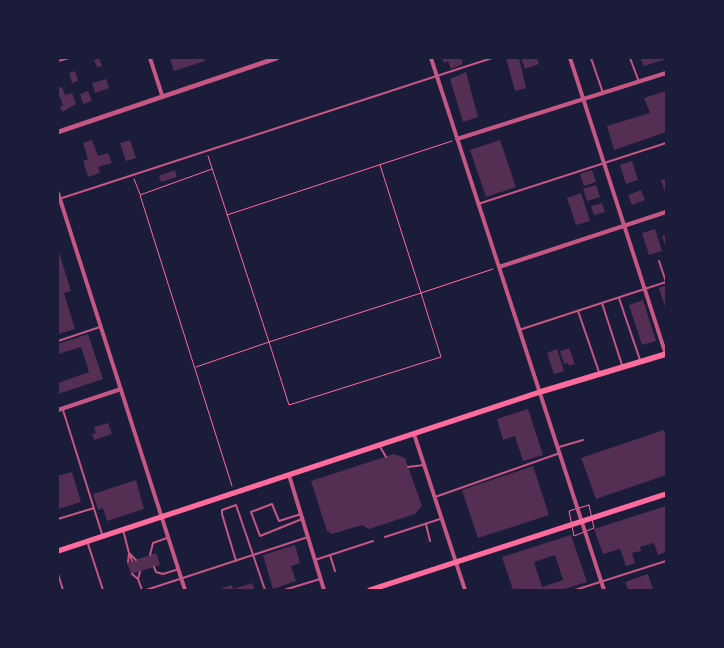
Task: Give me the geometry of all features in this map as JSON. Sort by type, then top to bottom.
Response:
[{"type":"main road","points":[[58,551],[540,392],[666,354]]},
{"type":"main road","points":[[370,590],[666,494]]},
{"type":"street","points":[[150,58],[162,95]]},
{"type":"street","points":[[58,132],[162,95],[277,58]]},
{"type":"street","points":[[431,58],[604,590]]},
{"type":"street","points":[[570,58],[666,354]]},
{"type":"street","points":[[457,140],[666,73]]},
{"type":"street","points":[[58,193],[186,590]]},
{"type":"street","points":[[499,267],[666,212]]},
{"type":"street","points":[[60,409],[121,389]]},
{"type":"street","points":[[414,434],[465,590]]},
{"type":"street","points":[[289,475],[324,590]]},
{"type":"lane","points":[[58,61],[69,58]]},
{"type":"lane","points":[[59,199],[492,58]]},
{"type":"lane","points":[[591,58],[603,93]]},
{"type":"lane","points":[[630,58],[639,82]]},
{"type":"lane","points":[[478,204],[666,143]]},
{"type":"lane","points":[[520,330],[666,282],[659,261]]},
{"type":"lane","points":[[619,297],[640,362]]},
{"type":"lane","points":[[602,303],[623,367]]},
{"type":"lane","points":[[578,311],[599,374]]},
{"type":"lane","points":[[58,341],[101,327]]},
{"type":"lane","points":[[60,409],[103,536]]},
{"type":"lane","points":[[558,448],[583,440]]},
{"type":"lane","points":[[379,445],[386,456]]},
{"type":"lane","points":[[434,497],[560,453]]},
{"type":"lane","points":[[408,467],[424,465]]},
{"type":"lane","points":[[272,504],[280,522],[302,517],[260,536],[251,512],[272,504]]},
{"type":"lane","points":[[236,561],[222,510],[236,505],[265,590]]},
{"type":"lane","points":[[58,519],[94,508]]},
{"type":"lane","points":[[385,537],[442,519]]},
{"type":"lane","points":[[426,524],[430,540]]},
{"type":"lane","points":[[122,530],[132,561]]},
{"type":"lane","points":[[146,590],[308,537]]},
{"type":"lane","points":[[150,555],[154,543],[169,538]]},
{"type":"lane","points":[[315,560],[373,541]]},
{"type":"lane","points":[[87,542],[104,590]]},
{"type":"lane","points":[[129,553],[136,560]]},
{"type":"lane","points":[[128,562],[129,553]]},
{"type":"lane","points":[[330,555],[335,571]]},
{"type":"lane","points":[[575,590],[584,589],[666,561]]},
{"type":"lane","points":[[154,567],[156,572],[164,574],[179,569]]},
{"type":"lane","points":[[138,580],[140,572]]},
{"type":"lane","points":[[136,573],[142,590]]},
{"type":"lane","points":[[58,574],[63,590]]},
{"type":"lane","points":[[132,574],[138,580]]},
{"type":"lane","points":[[284,590],[321,578]]},
{"type":"path","points":[[227,215],[457,140]]},
{"type":"path","points":[[207,151],[289,405],[441,357],[380,165]]},
{"type":"path","points":[[140,195],[212,169]]},
{"type":"path","points":[[133,175],[235,493]]},
{"type":"path","points":[[195,368],[499,267]]},
{"type":"building","points":[[99,58],[102,66],[97,67],[94,60]]},
{"type":"building","points":[[170,58],[204,58],[205,61],[174,71]]},
{"type":"building","points":[[442,58],[461,58],[463,64],[451,69],[448,61],[444,63]]},
{"type":"building","points":[[506,58],[519,58],[526,88],[515,91]]},
{"type":"building","points":[[521,58],[537,58],[539,64],[525,69]]},
{"type":"building","points":[[640,58],[666,58],[666,59],[644,66]]},
{"type":"building","points":[[75,71],[78,81],[72,83],[69,73]]},
{"type":"building","points":[[466,72],[478,117],[463,122],[450,79]]},
{"type":"building","points":[[106,79],[109,88],[95,93],[92,83]]},
{"type":"building","points":[[62,87],[65,95],[72,93],[76,104],[62,112],[60,106],[63,106],[60,97],[58,98],[58,88]]},
{"type":"building","points":[[88,91],[92,101],[83,104],[80,94]]},
{"type":"building","points":[[666,91],[666,132],[614,150],[607,126],[650,113],[644,98]]},
{"type":"building","points":[[92,140],[98,156],[108,153],[112,163],[98,167],[100,173],[88,177],[83,161],[88,159],[83,143]]},
{"type":"building","points":[[130,140],[136,158],[126,161],[120,143]]},
{"type":"building","points":[[500,140],[516,187],[486,197],[470,150]]},
{"type":"building","points":[[632,161],[638,180],[626,184],[620,165]]},
{"type":"building","points":[[175,170],[177,177],[161,182],[159,176]]},
{"type":"building","points":[[592,170],[596,182],[584,186],[580,174]]},
{"type":"building","points":[[666,179],[666,191],[665,192],[661,180]]},
{"type":"building","points":[[596,185],[600,197],[587,201],[583,189]]},
{"type":"building","points":[[641,190],[645,200],[632,205],[628,195]]},
{"type":"building","points":[[581,193],[590,221],[576,225],[567,198]]},
{"type":"building","points":[[602,203],[605,212],[594,215],[591,206]]},
{"type":"building","points":[[655,229],[662,251],[649,255],[642,233]]},
{"type":"building","points":[[666,235],[666,248],[662,236]]},
{"type":"building","points":[[58,249],[71,291],[64,293],[75,329],[58,334]]},
{"type":"building","points":[[666,285],[666,310],[659,288]]},
{"type":"building","points":[[643,300],[656,341],[642,345],[629,305]]},
{"type":"building","points":[[88,334],[103,379],[58,394],[58,383],[89,372],[81,347],[58,354],[58,344]]},
{"type":"building","points":[[569,348],[575,364],[569,366],[568,363],[564,364],[560,351]]},
{"type":"building","points":[[557,349],[564,371],[554,374],[547,353]]},
{"type":"building","points":[[528,409],[543,455],[523,461],[515,436],[503,440],[497,419]]},
{"type":"building","points":[[108,423],[112,434],[94,440],[92,434],[96,433],[94,427]]},
{"type":"building","points":[[664,430],[666,438],[666,475],[596,499],[581,458]]},
{"type":"building","points":[[394,454],[405,458],[422,506],[415,514],[369,529],[362,525],[332,534],[327,531],[311,481]]},
{"type":"building","points":[[533,466],[549,515],[478,538],[462,490]]},
{"type":"building","points":[[72,472],[81,502],[58,509],[58,476]]},
{"type":"building","points":[[136,480],[144,509],[107,521],[103,508],[98,510],[93,494]]},
{"type":"building","points":[[666,506],[666,552],[658,555],[654,543],[640,547],[641,551],[632,553],[635,563],[626,566],[620,549],[603,554],[594,529]]},
{"type":"building","points":[[571,535],[587,582],[561,590],[513,590],[502,557]],"holes":[[[555,555],[563,580],[542,587],[534,562]]]},
{"type":"building","points":[[295,545],[300,563],[291,566],[296,581],[273,589],[263,555]]},
{"type":"building","points":[[156,553],[160,565],[131,574],[127,563]]},
{"type":"building","points":[[648,574],[653,590],[628,590],[625,582]]},
{"type":"building","points":[[252,583],[255,590],[217,590],[232,585],[233,589]]}]
